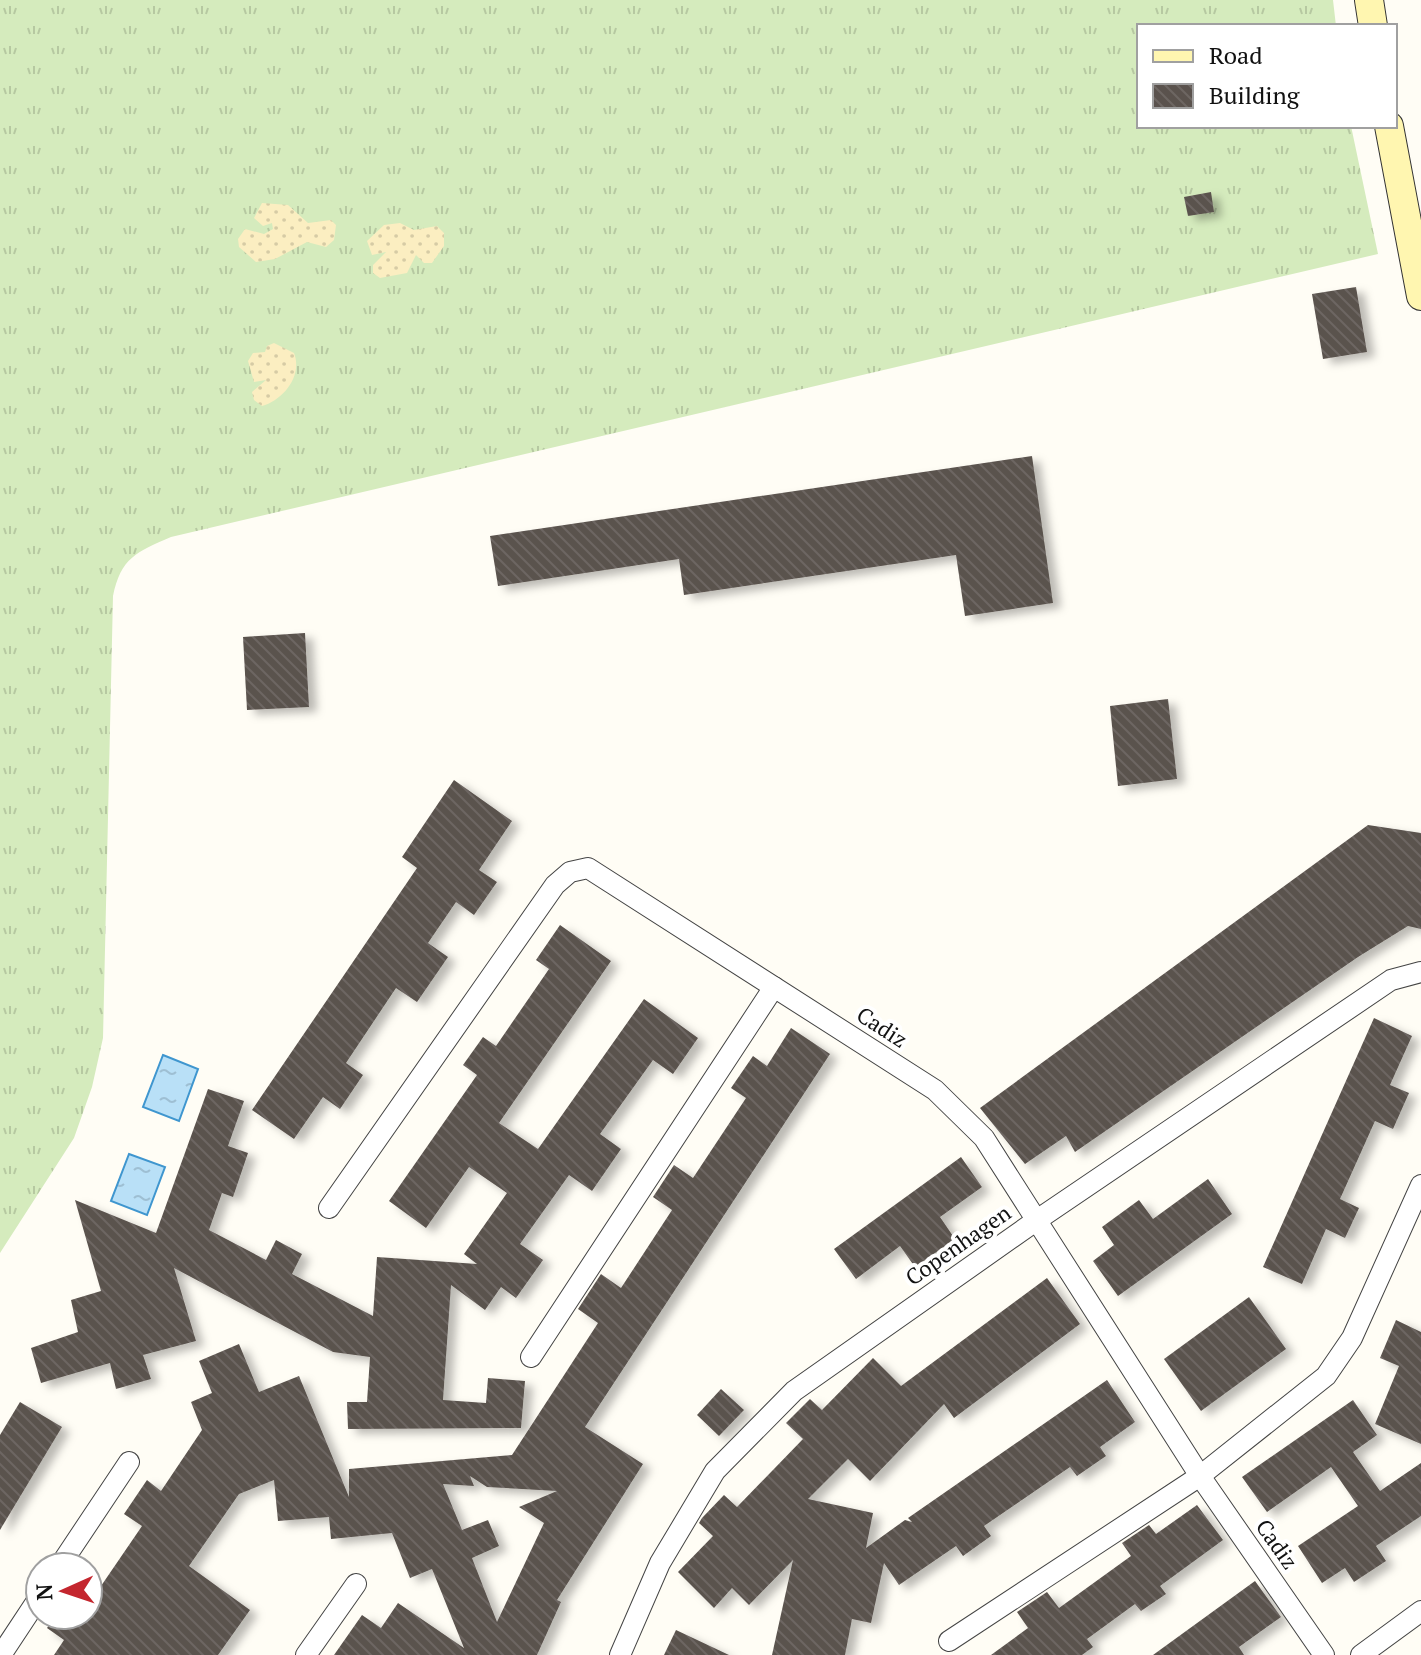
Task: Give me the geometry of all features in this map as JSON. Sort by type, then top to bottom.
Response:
[{"type":"main road","points":[[1369,0],[1373,24]]},
{"type":"main road","points":[[1389,128],[1421,296]]},
{"type":"street","name":"Cadiz","points":[[329,1208],[555,885],[570,872],[588,868],[935,1090],[984,1138],[1200,1476],[1324,1655]]},
{"type":"street","name":"Copenhagen","points":[[620,1655],[660,1563],[715,1471],[794,1391],[1037,1220],[1391,980],[1421,972]]},
{"type":"street","points":[[531,1357],[774,987]]},
{"type":"street","points":[[949,1641],[1200,1476],[1326,1376],[1352,1338],[1421,1185]]},
{"type":"street","points":[[70,1551],[129,1462]]},
{"type":"street","points":[[306,1655],[356,1584]]},
{"type":"street","points":[[1361,1655],[1421,1611]]},
{"type":"street","points":[[1,1655],[24,1620]]},
{"type":"green space","points":[[0,0],[1333,0],[1336,24],[1137,24],[1137,128],[1351,128],[1378,254],[171,537],[132,558],[116,583],[113,596],[103,1038],[92,1087],[74,1138],[0,1253]]},
{"type":"sand","points":[[262,203],[288,205],[308,223],[331,220],[336,225],[334,240],[326,247],[307,242],[275,259],[256,262],[239,247],[238,239],[245,229],[264,234],[273,229],[272,223],[263,226],[254,218]]},
{"type":"sand","points":[[400,223],[414,230],[437,226],[444,233],[444,246],[432,263],[424,263],[416,255],[407,273],[380,278],[373,273],[373,265],[386,252],[372,255],[367,241],[384,225]]},
{"type":"sand","points":[[274,343],[294,353],[296,370],[284,393],[262,406],[254,400],[252,392],[266,380],[254,382],[248,361],[253,353],[265,352],[267,346]]},
{"type":"water","points":[[163,1055],[198,1069],[179,1121],[143,1107]]},
{"type":"water","points":[[129,1154],[165,1167],[147,1215],[111,1201]]},
{"type":"building","points":[[1211,192],[1214,212],[1188,216],[1184,197]]},
{"type":"building","points":[[1356,287],[1367,352],[1323,359],[1312,294]]},
{"type":"building","points":[[1032,456],[1053,603],[965,616],[956,555],[684,595],[679,559],[498,586],[490,536]]},
{"type":"building","points":[[305,633],[309,707],[247,710],[243,637]]},
{"type":"building","points":[[1168,699],[1177,779],[1118,786],[1110,706]]},
{"type":"building","points":[[454,780],[512,821],[479,870],[497,882],[474,915],[456,902],[428,943],[448,957],[417,1002],[396,988],[346,1063],[363,1075],[340,1109],[323,1097],[294,1139],[252,1110],[417,868],[402,857]]},
{"type":"building","points":[[1368,825],[1421,833],[1421,929],[1408,926],[1358,957],[1075,1152],[1066,1136],[1025,1164],[980,1108]]},
{"type":"building","points":[[560,925],[611,961],[499,1123],[538,1149],[644,999],[698,1038],[673,1074],[653,1060],[600,1134],[621,1149],[592,1191],[569,1175],[520,1244],[543,1260],[516,1298],[501,1287],[485,1310],[451,1285],[443,1400],[486,1403],[488,1378],[525,1381],[521,1428],[348,1429],[347,1402],[367,1402],[370,1357],[333,1352],[174,1268],[196,1341],[143,1355],[151,1379],[116,1389],[110,1363],[41,1383],[31,1348],[78,1332],[71,1300],[101,1291],[75,1200],[156,1233],[208,1089],[244,1101],[228,1146],[248,1153],[233,1197],[222,1193],[209,1230],[266,1260],[276,1240],[302,1254],[292,1274],[373,1316],[377,1257],[477,1264],[464,1254],[507,1193],[469,1167],[426,1228],[389,1201],[477,1075],[463,1065],[483,1037],[496,1046],[549,969],[536,960]]},
{"type":"building","points":[[1374,1018],[1412,1036],[1390,1085],[1409,1093],[1393,1129],[1375,1121],[1340,1199],[1359,1208],[1345,1238],[1326,1229],[1302,1284],[1263,1267]]},
{"type":"building","points":[[791,1028],[830,1054],[585,1427],[643,1464],[557,1600],[561,1602],[537,1655],[334,1655],[362,1615],[381,1628],[398,1603],[464,1648],[432,1569],[410,1578],[392,1533],[331,1539],[329,1517],[278,1521],[274,1480],[239,1494],[189,1566],[250,1610],[218,1655],[54,1655],[64,1640],[51,1631],[104,1631],[104,1582],[142,1526],[124,1514],[147,1480],[161,1491],[202,1430],[191,1402],[212,1393],[199,1361],[239,1344],[259,1392],[299,1376],[349,1497],[349,1469],[512,1455],[598,1323],[578,1309],[601,1274],[621,1288],[672,1210],[653,1197],[674,1165],[693,1178],[746,1098],[731,1088],[753,1056],[767,1066]],"holes":[[[470,1476],[487,1487],[557,1491],[519,1507],[544,1523],[497,1622],[472,1558],[499,1546],[488,1520],[462,1530],[443,1484],[474,1486]]]},
{"type":"building","points":[[961,1157],[982,1187],[940,1217],[955,1239],[915,1267],[900,1246],[856,1279],[834,1249]]},
{"type":"building","points":[[1208,1179],[1232,1214],[1118,1296],[1093,1261],[1114,1245],[1102,1227],[1139,1200],[1153,1219]]},
{"type":"building","points":[[1047,1278],[1080,1324],[954,1418],[944,1404],[870,1481],[848,1459],[808,1499],[873,1513],[866,1548],[905,1520],[912,1522],[908,1518],[1107,1380],[1135,1422],[1100,1447],[1106,1456],[1077,1476],[1070,1467],[984,1526],[991,1536],[963,1556],[956,1546],[899,1585],[884,1563],[871,1623],[852,1619],[845,1655],[772,1655],[793,1560],[749,1605],[732,1588],[714,1608],[678,1572],[713,1536],[699,1523],[702,1518],[724,1495],[737,1507],[803,1439],[786,1423],[810,1399],[822,1410],[873,1358],[901,1386]]},
{"type":"building","points":[[1249,1297],[1286,1349],[1201,1411],[1164,1359]]},
{"type":"building","points":[[1396,1320],[1421,1332],[1421,1444],[1375,1424],[1399,1366],[1380,1358]]},
{"type":"building","points":[[721,1389],[744,1410],[719,1436],[697,1415]]},
{"type":"building","points":[[1353,1400],[1377,1435],[1353,1452],[1380,1491],[1421,1463],[1421,1516],[1376,1546],[1386,1561],[1354,1582],[1345,1568],[1322,1583],[1298,1546],[1358,1506],[1331,1467],[1267,1512],[1242,1477]]},
{"type":"building","points":[[20,1402],[62,1427],[0,1530],[0,1435]]},
{"type":"building","points":[[1197,1505],[1223,1540],[1160,1586],[1166,1594],[1141,1611],[1135,1604],[1087,1639],[1093,1647],[1082,1655],[991,1655],[1028,1628],[1017,1612],[1047,1592],[1059,1608],[1131,1556],[1122,1543],[1149,1525],[1156,1534]]},
{"type":"building","points":[[1255,1581],[1281,1617],[1239,1647],[1244,1655],[1153,1655]]},
{"type":"building","points":[[676,1630],[729,1655],[664,1655]]}]
